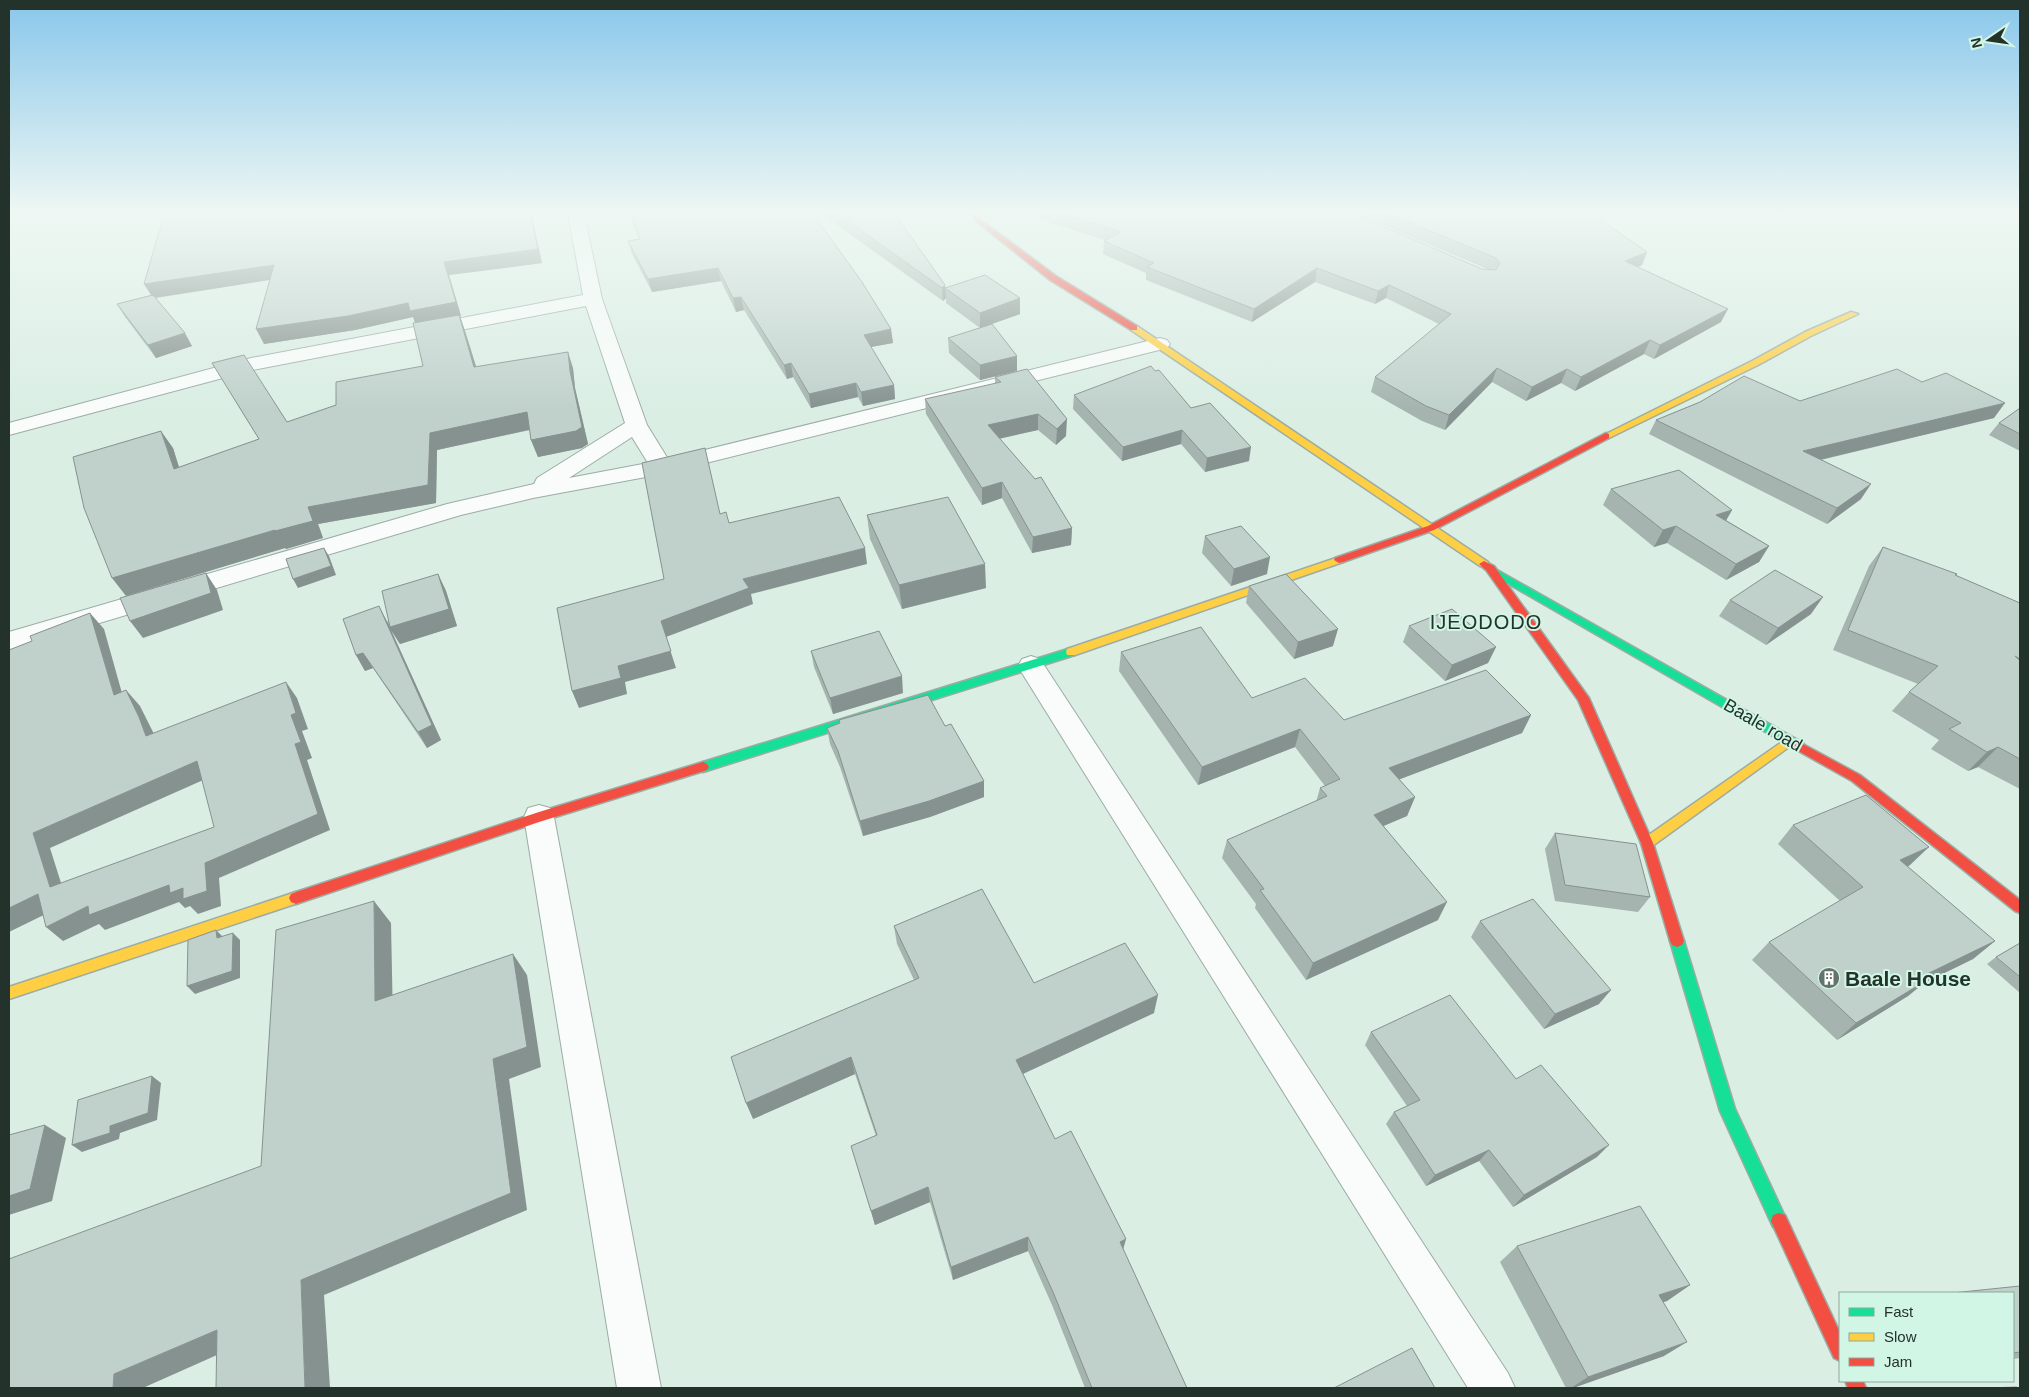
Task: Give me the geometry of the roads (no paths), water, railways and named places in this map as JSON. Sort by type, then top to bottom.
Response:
[{"type":"street","points":[[589,279],[593,299],[636,425],[662,467]]},
{"type":"street","name":"Baale road","points":[[1055,279],[1160,344],[1490,568],[1856,778],[2020,908]]},
{"type":"street","points":[[9,429],[251,364],[593,299]]},
{"type":"street","points":[[9,993],[539,816],[1031,666],[1431,528],[1564,457],[1755,363],[1808,334],[1854,314]]},
{"type":"street","points":[[9,641],[455,509],[533,491],[662,467],[1160,344]]},
{"type":"street","points":[[533,491],[636,425]]},
{"type":"street","points":[[1490,568],[1583,698],[1647,843],[1728,1111],[1839,1350]]},
{"type":"street","points":[[1031,666],[1493,1388]]},
{"type":"street","points":[[1647,843],[1790,741]]},
{"type":"street","points":[[539,816],[639,1388]]},
{"type":"place","name":"Baale House","points":[[1829,978]]},
{"type":"district","name":"IJEODODO","points":[[1486,622]]}]
